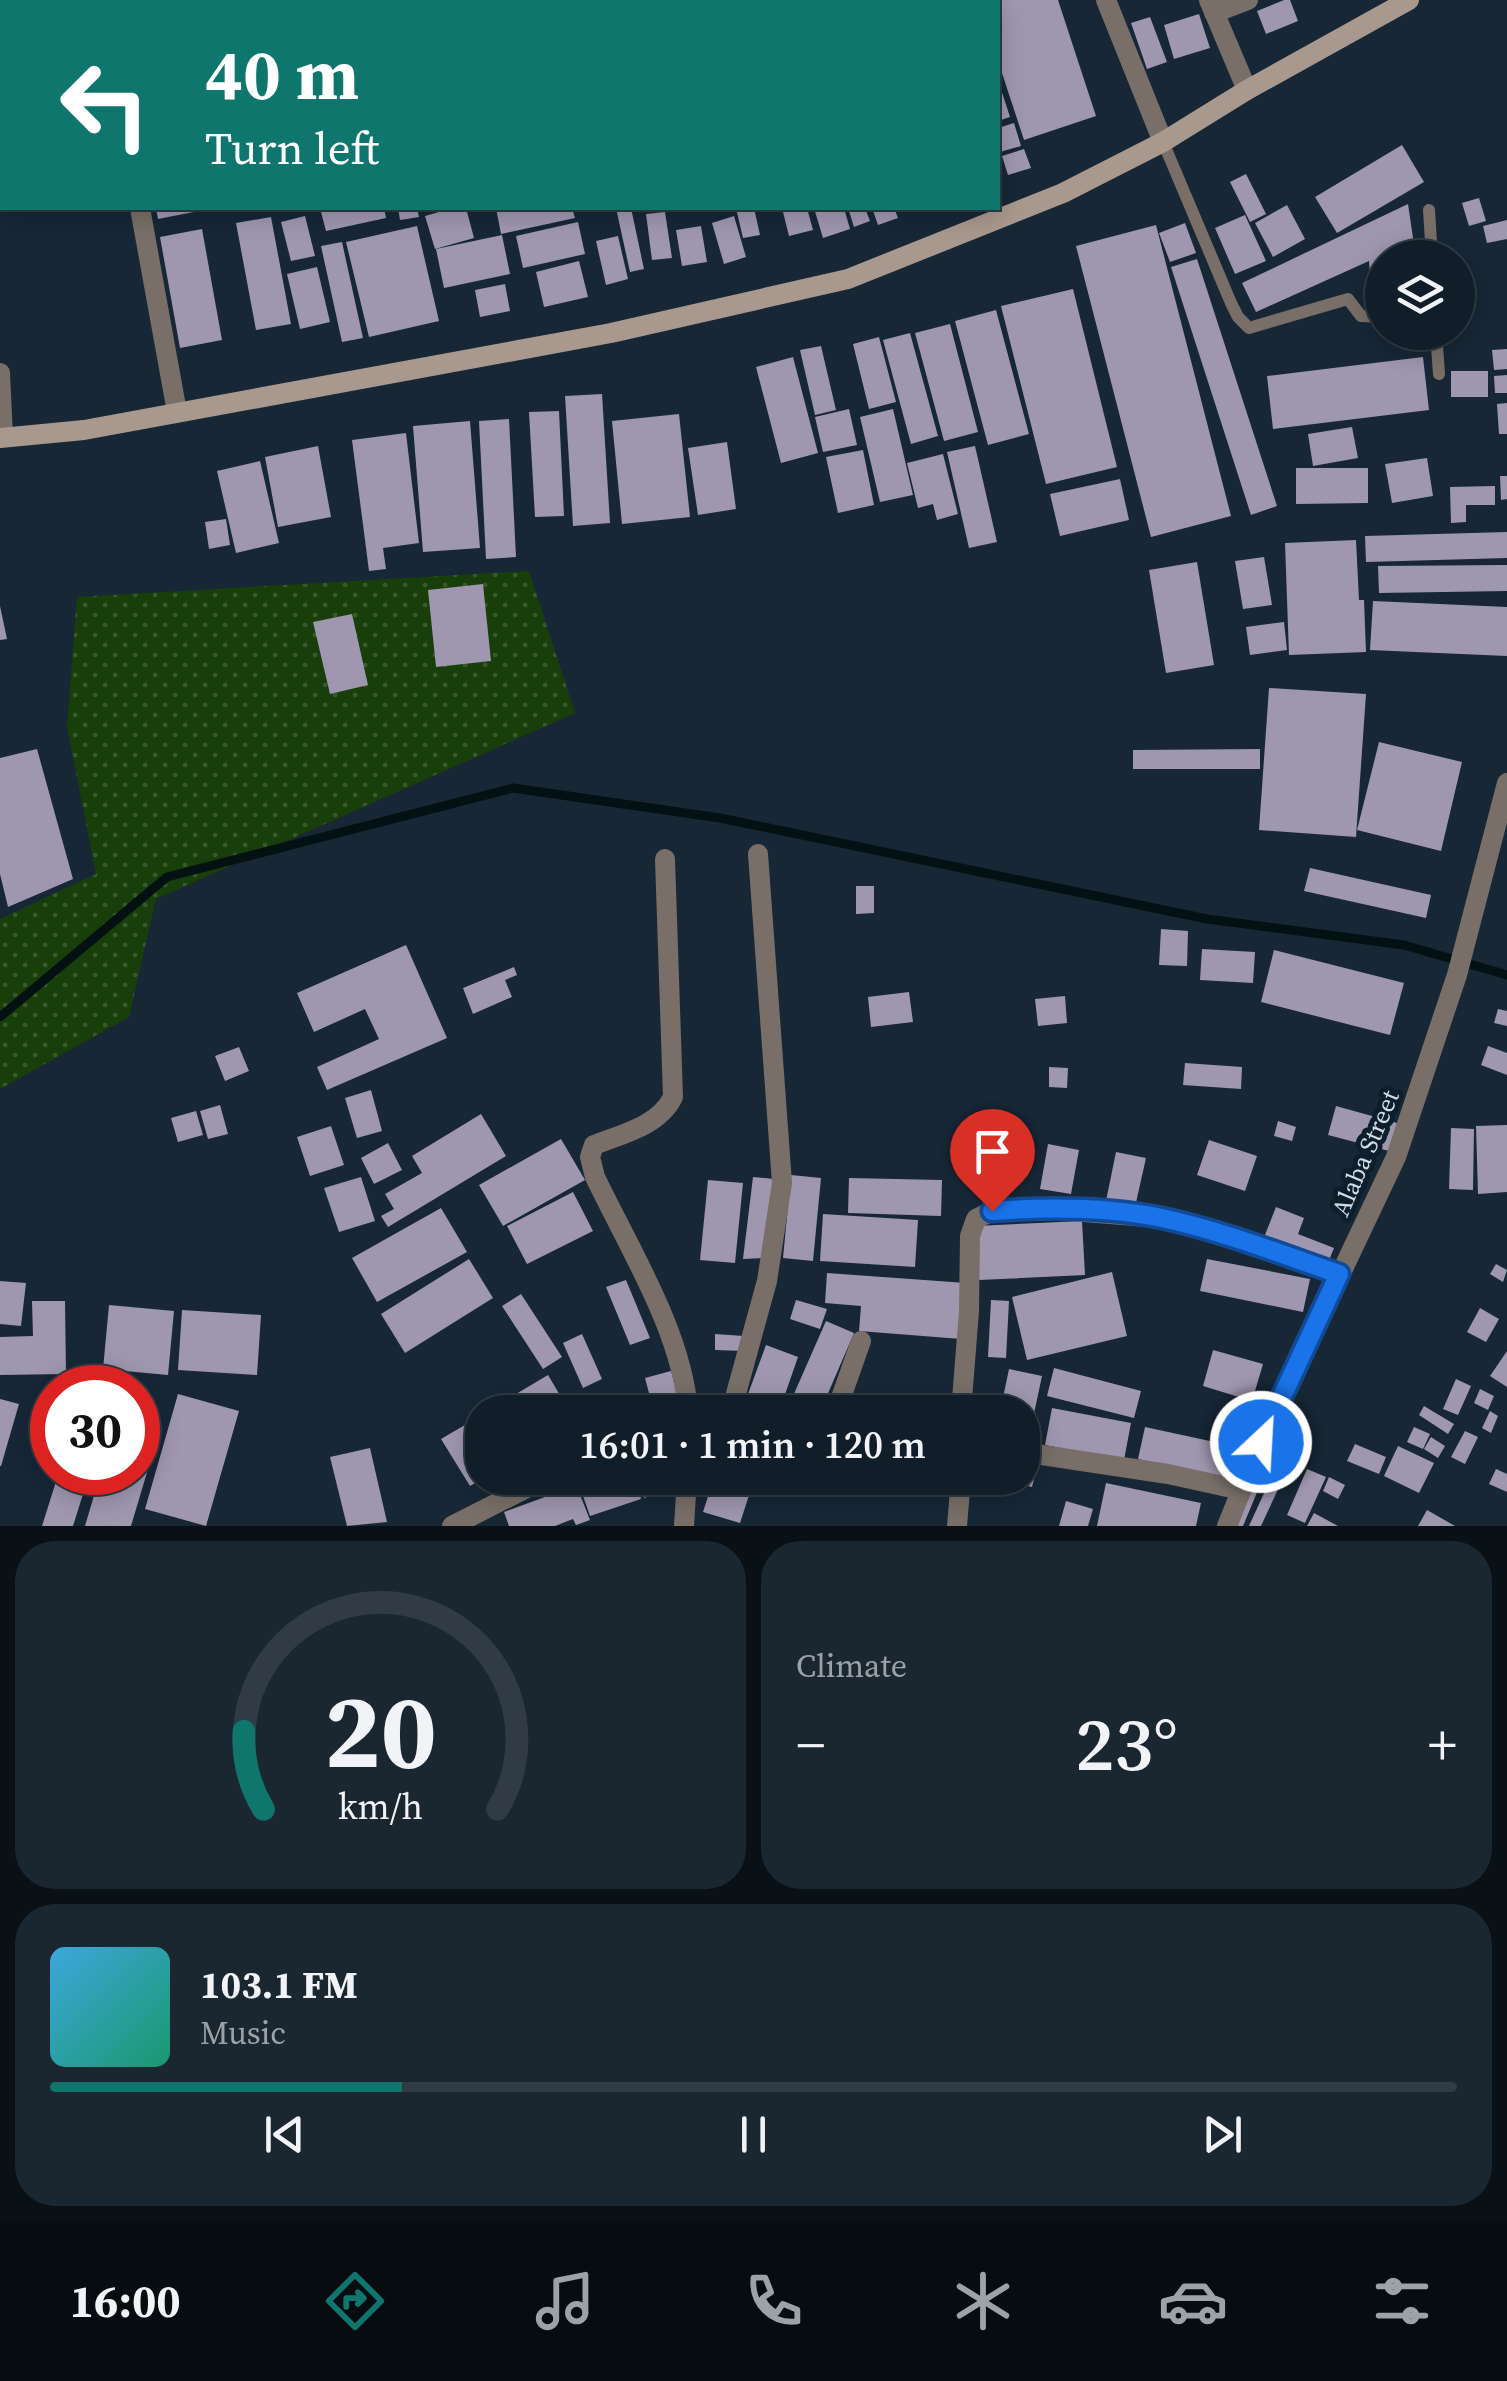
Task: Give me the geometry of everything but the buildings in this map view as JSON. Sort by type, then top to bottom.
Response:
[{"type":"main road","points":[[9,437],[84,430],[610,333],[848,279],[1063,193],[1162,142],[1410,0]]},
{"type":"street","points":[[1106,0],[1162,142]]},
{"type":"street","points":[[1247,90],[1212,7],[1248,0]]},
{"type":"street","points":[[140,210],[176,412]]},
{"type":"street","points":[[0,373],[9,437]]},
{"type":"street","name":"Alaba Street","points":[[1227,1526],[1339,1274],[1396,1157],[1457,975],[1507,783]]},
{"type":"street","points":[[736,1395],[767,1281],[782,1184],[758,854]]},
{"type":"street","points":[[665,859],[673,1097],[667,1109],[647,1124],[594,1144],[590,1157],[595,1177],[674,1342],[687,1395]]},
{"type":"street","points":[[963,1395],[970,1236],[976,1219],[992,1211],[1034,1208],[1160,1218],[1339,1274]]},
{"type":"street","points":[[842,1395],[861,1341]]},
{"type":"street","points":[[1040,1455],[1168,1474],[1241,1490]]},
{"type":"street","points":[[452,1526],[513,1495]]},
{"type":"street","points":[[684,1526],[685,1495]]},
{"type":"street","points":[[957,1526],[960,1495]]},
{"type":"lane","points":[[1162,142],[1238,318],[1249,328],[1348,299],[1365,316]]},
{"type":"lane","points":[[1429,210],[1431,240]]},
{"type":"lane","points":[[1437,350],[1438,374]]},
{"type":"green space","points":[[529,571],[575,713],[156,899],[129,1017],[0,1089],[0,919],[96,874],[67,727],[77,597]]},
{"type":"waterway","points":[[0,1017],[167,877],[513,788],[720,818],[1207,919],[1404,945],[1507,975]]},
{"type":"route","points":[[992,1211],[1034,1208],[1160,1218],[1339,1274],[1261,1442]]}]
